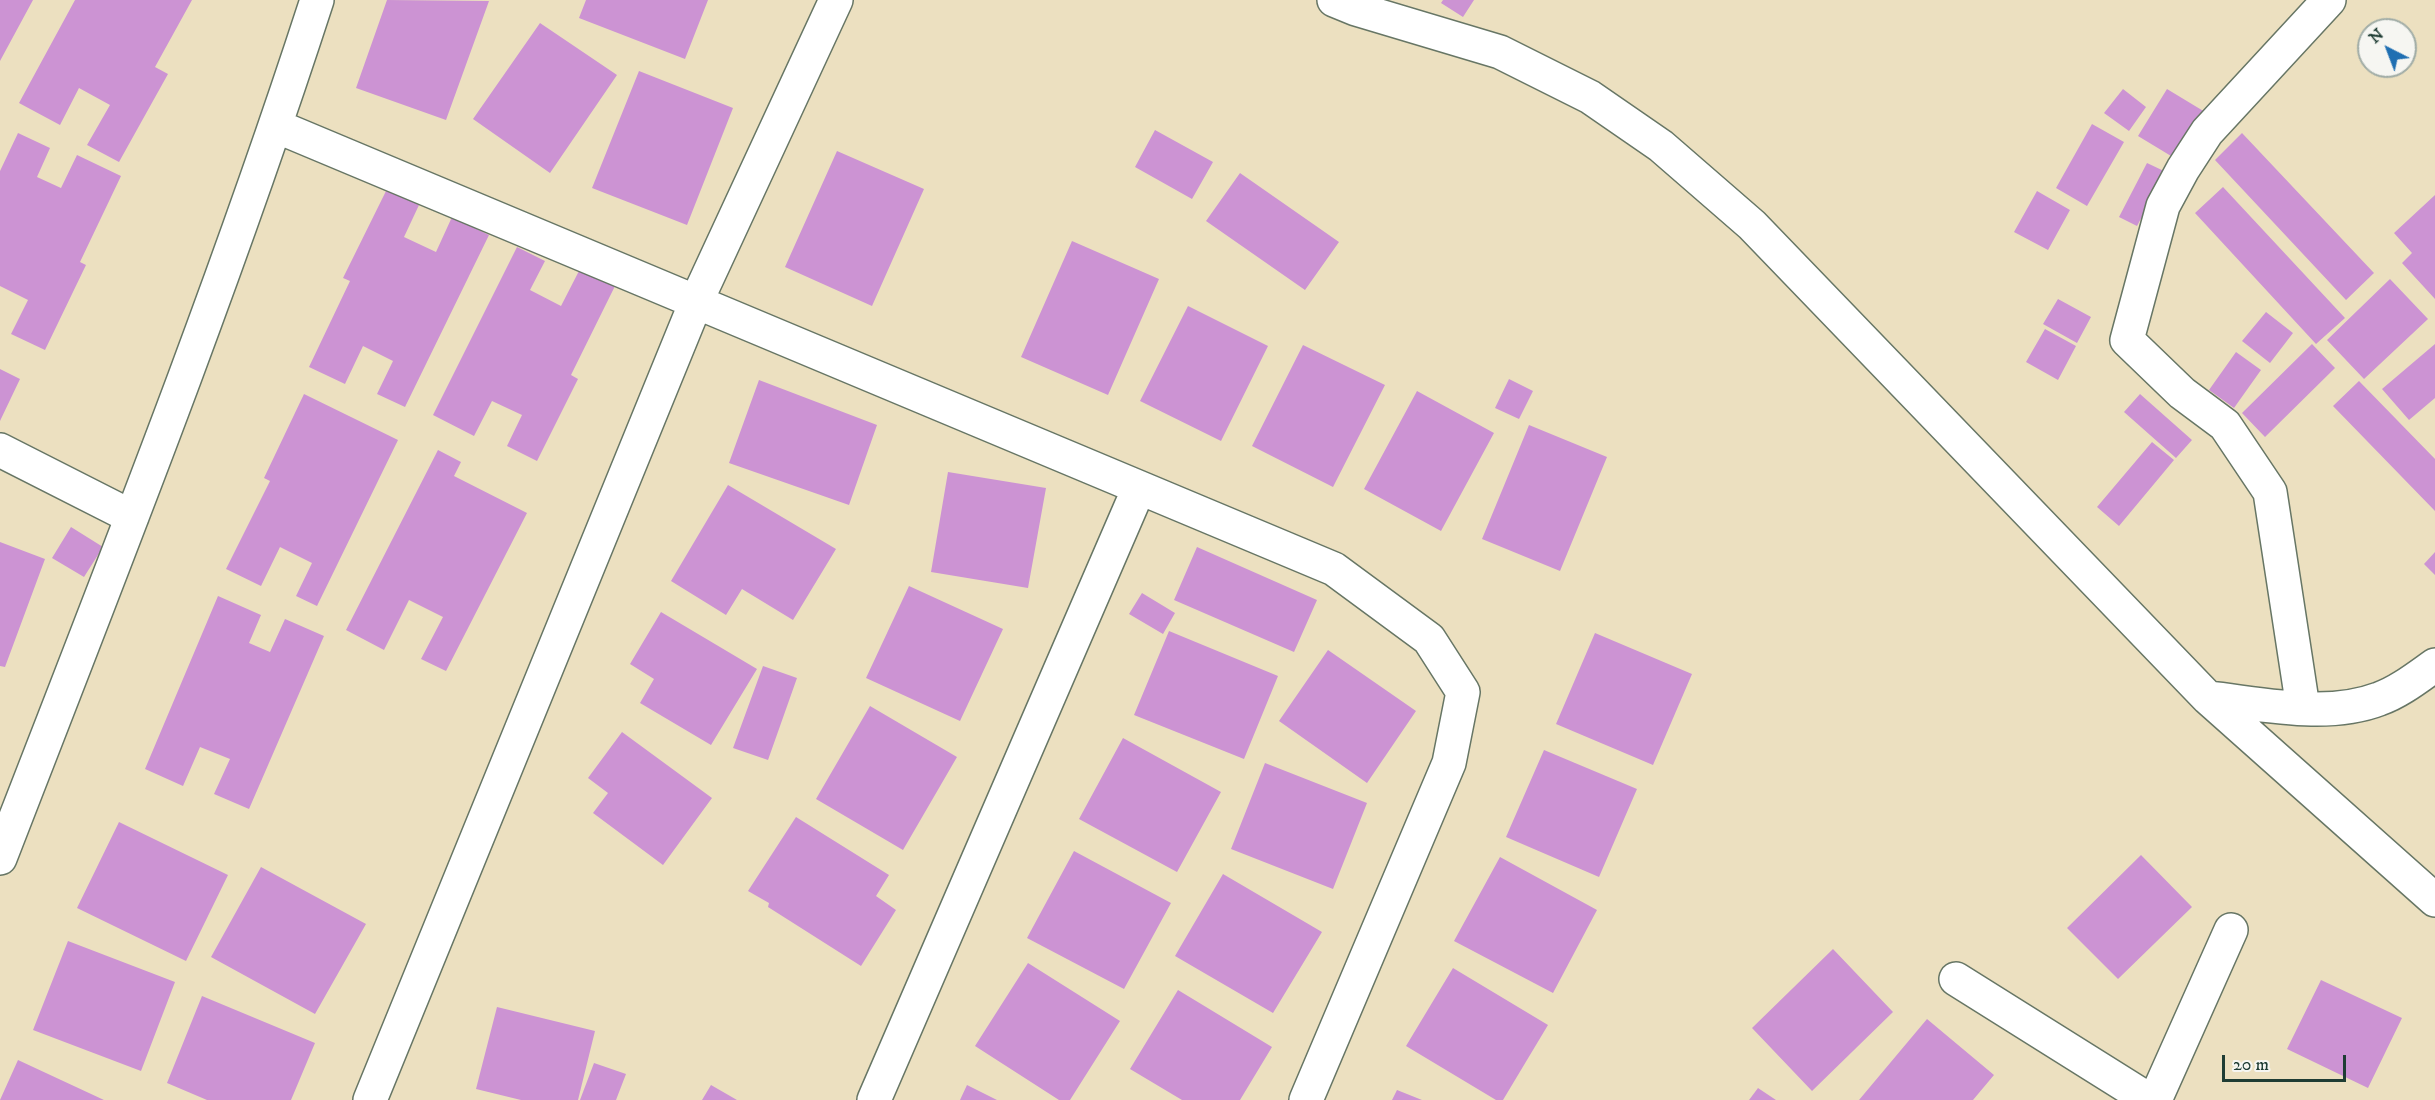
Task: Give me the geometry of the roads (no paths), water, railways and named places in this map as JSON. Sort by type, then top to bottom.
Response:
[{"type":"street","points":[[0,858],[132,517],[276,126],[317,0]]},
{"type":"street","points":[[370,1100],[696,302],[836,0]]},
{"type":"street","points":[[1334,0],[1356,9],[1500,52],[1590,97],[1661,146],[1752,225],[2208,698],[2435,900]]},
{"type":"street","points":[[2303,708],[2270,492],[2225,425],[2182,393],[2127,340],[2163,206],[2183,169],[2207,132],[2329,0]]},
{"type":"street","points":[[276,126],[1334,570],[1429,639],[1463,692],[1449,763],[1306,1100]]},
{"type":"street","points":[[0,450],[132,517]]},
{"type":"street","points":[[874,1100],[1139,488]]},
{"type":"street","points":[[2208,698],[2303,708],[2343,708],[2380,699],[2435,665]]},
{"type":"street","points":[[2155,1100],[2231,930]]},
{"type":"street","points":[[1956,979],[2149,1100]]}]
